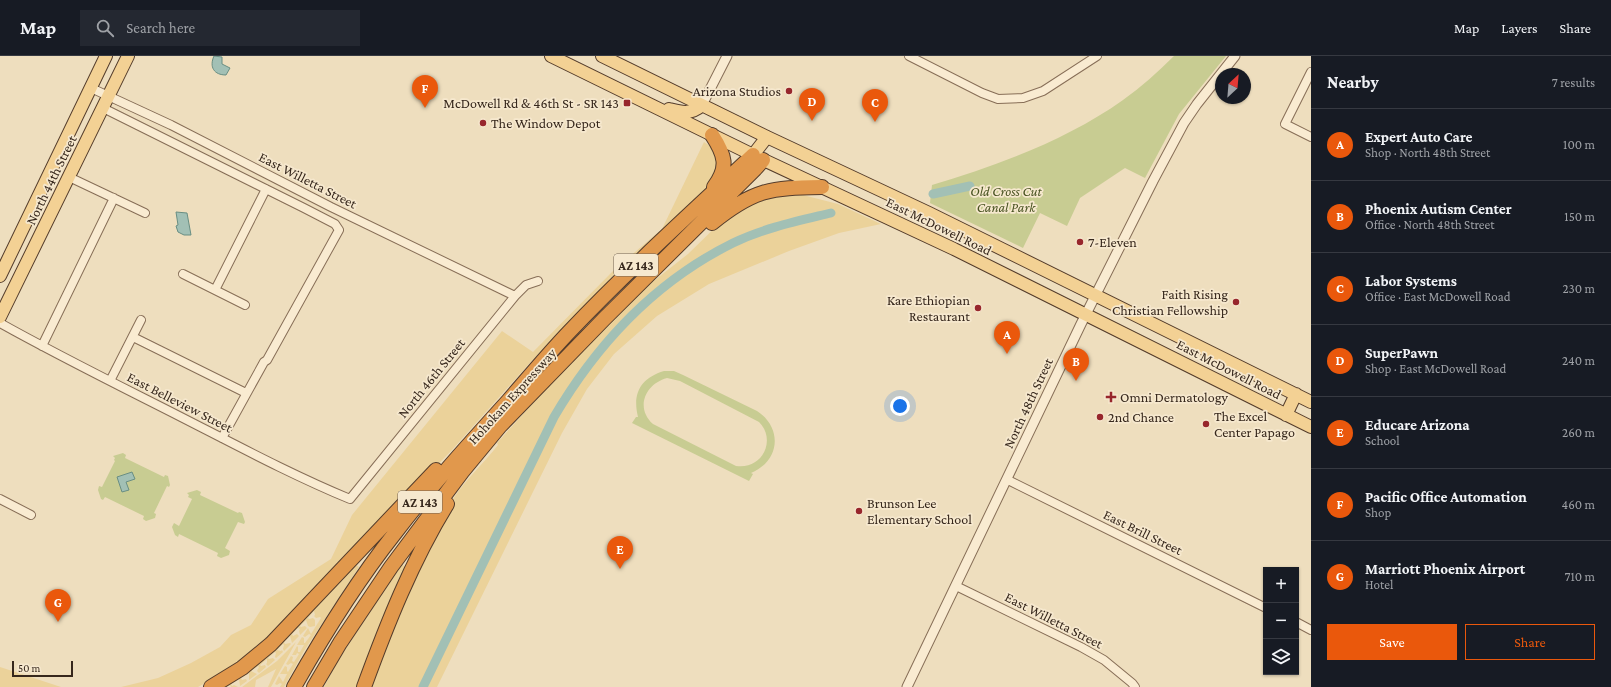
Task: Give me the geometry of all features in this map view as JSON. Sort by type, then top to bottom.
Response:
[{"type":"highway","points":[[706,198],[719,181],[724,164],[722,151],[712,135]]},
{"type":"highway","name":"Hohokam Expressway","points":[[294,687],[348,599],[394,534],[470,443],[568,333],[706,198],[758,158]]},
{"type":"highway","name":"Hohokam Expressway","points":[[314,687],[356,618],[421,525],[500,426],[604,319],[668,257],[758,158]]},
{"type":"highway","points":[[668,257],[732,207],[749,197],[777,189],[822,187]]},
{"type":"highway","points":[[211,687],[242,668],[275,640],[456,449],[525,372],[568,333]]},
{"type":"highway","points":[[364,687],[396,606],[422,549],[447,504],[472,468],[541,383]]},
{"type":"main road","name":"North 44th Street","points":[[0,276],[106,56]]},
{"type":"main road","name":"North 44th Street","points":[[0,317],[128,56]]},
{"type":"main road","name":"East McDowell Road","points":[[551,56],[562,59],[758,158],[954,249],[1311,426]]},
{"type":"main road","name":"East McDowell Road","points":[[602,56],[771,139],[1096,294],[1311,402]]},
{"type":"main road","points":[[636,97],[643,76]]},
{"type":"main road","points":[[650,104],[683,112],[694,110],[702,105]]},
{"type":"main road","name":"Hohokam Expressway","points":[[758,158],[771,139]]},
{"type":"main road","points":[[954,249],[963,230]]},
{"type":"main road","points":[[1231,387],[1241,367]]},
{"type":"main road","points":[[1286,414],[1296,394]]},
{"type":"street","points":[[702,105],[727,56]]},
{"type":"street","points":[[909,56],[982,93],[998,99],[1023,98],[1043,91],[1097,56]]},
{"type":"street","name":"North 48th Street","points":[[907,687],[1008,480],[1086,314],[1184,122],[1235,56]]},
{"type":"street","points":[[1311,72],[1285,124],[1311,136]]},
{"type":"street","name":"East Willetta Street","points":[[91,88],[171,125],[331,207],[515,296]]},
{"type":"street","points":[[103,108],[335,224],[339,230],[222,438]]},
{"type":"street","points":[[69,177],[145,213]]},
{"type":"street","points":[[215,290],[266,189]]},
{"type":"street","points":[[42,346],[114,198]]},
{"type":"street","points":[[183,274],[245,304]]},
{"type":"street","name":"North 46th Street","points":[[350,499],[515,296],[526,286],[538,281]]},
{"type":"street","points":[[110,381],[141,320]]},
{"type":"street","name":"East Belleview Street","points":[[0,323],[222,438],[320,487],[350,499]]},
{"type":"street","points":[[133,337],[246,393]]},
{"type":"street","name":"East Brill Street","points":[[1008,480],[1263,607]]},
{"type":"street","points":[[0,499],[31,515]]},
{"type":"street","name":"East Willetta Street","points":[[956,586],[1081,647],[1104,660],[1135,687]]},
{"type":"street","points":[[1299,624],[1311,630]]},
{"type":"green space","name":"Old Cross Cut Canal Park","points":[[1174,56],[1226,56],[1179,114],[1145,178],[1125,168],[1080,198],[1067,226],[1040,213],[1023,248],[930,203],[932,185],[1006,160],[1055,139],[1079,127],[1123,100]]},
{"type":"green space","points":[[664,371],[674,371],[757,411],[771,426],[774,435],[775,444],[768,461],[761,468],[751,473],[753,474],[749,481],[632,423],[636,417],[638,417],[636,401],[640,388],[644,382],[656,374]],"holes":[[[667,378],[680,381],[759,422],[767,437],[764,452],[759,459],[745,466],[736,466],[653,424],[644,411],[645,397],[648,391],[653,385]]]},
{"type":"green space","points":[[123,453],[126,455],[125,458],[164,477],[165,475],[168,476],[170,485],[169,487],[167,486],[154,513],[156,514],[155,518],[146,521],[143,519],[144,516],[105,497],[103,500],[101,499],[98,490],[99,486],[102,487],[115,461],[113,456]]},
{"type":"green space","points":[[197,490],[201,492],[200,495],[238,513],[242,513],[245,522],[244,524],[238,522],[225,548],[230,551],[229,555],[221,558],[217,556],[218,553],[179,534],[178,537],[175,535],[172,527],[174,523],[179,526],[192,499],[188,497],[189,495],[187,493]]},
{"type":"sand","points":[[704,142],[715,149],[721,167],[708,187],[584,307],[528,365],[451,451],[265,641],[225,672],[198,687],[121,687],[158,678],[191,663],[220,647],[231,635],[251,625],[268,599],[331,559],[352,515],[502,331],[533,352],[614,270],[662,229]]},
{"type":"sand","points":[[799,194],[838,204],[881,224],[839,233],[789,251],[709,284],[657,316],[614,354],[587,389],[562,433],[437,687],[370,687],[396,621],[442,519],[458,492],[498,445],[497,443],[542,393],[646,287],[688,254],[729,214],[760,200]]},
{"type":"sand","points":[[354,563],[359,567],[304,651],[284,687],[280,687],[282,684],[280,683],[277,685],[275,684],[279,676],[283,682],[287,674],[280,674],[285,666],[287,667],[288,672],[293,664],[286,664],[291,656],[293,657],[292,661],[294,662],[299,654],[297,653],[296,655],[292,655],[297,646],[298,652],[300,652],[304,645],[297,645],[302,637],[304,638],[305,643],[311,635],[309,634],[305,637],[303,636],[308,628],[311,634],[321,618],[316,618],[314,616],[314,611],[308,618],[313,618],[315,620],[315,626],[308,626],[306,620],[300,626],[305,626],[307,628],[300,635],[300,629],[298,628],[292,634],[293,636],[297,634],[299,636],[292,643],[290,636],[284,642],[285,644],[291,644],[284,651],[283,644],[277,650],[282,650],[283,652],[276,658],[275,652],[268,658],[273,658],[275,660],[268,666],[266,664],[267,659],[260,665],[265,665],[266,667],[259,673],[257,671],[258,666],[251,671],[257,674],[249,680],[249,673],[241,678],[242,680],[246,679],[247,681],[240,686],[239,679],[231,684],[232,686],[234,685],[238,687],[231,687],[230,685],[220,687],[327,591],[343,580]]},
{"type":"sand","points":[[402,564],[407,569],[360,687],[324,687],[337,662]]},
{"type":"sand","points":[[296,642],[271,687],[268,687],[276,669],[256,680],[255,687],[242,687],[277,661]]},
{"type":"sand","points":[[0,667],[61,687],[0,687]]},
{"type":"water","points":[[214,56],[222,57],[222,64],[230,68],[226,75],[218,74],[212,67]]},
{"type":"water","points":[[176,212],[187,213],[191,235],[184,235],[178,232],[176,226],[178,225]]},
{"type":"water","points":[[132,472],[135,479],[126,482],[129,490],[122,492],[117,477]]},
{"type":"waterway","points":[[933,194],[970,186]]},
{"type":"waterway","points":[[423,687],[554,417],[589,364],[609,340],[654,296],[705,258],[733,243],[757,233],[781,225],[831,213]]},
{"type":"place","name":"Arizona Studios","points":[[789,91]]},
{"type":"place","name":"McDowell Rd & 46th St - SR 143","points":[[627,103]]},
{"type":"place","name":"Pacific Office Automation","points":[[425,108]]},
{"type":"place","name":"SuperPawn","points":[[812,121]]},
{"type":"place","name":"Labor Systems","points":[[875,122]]},
{"type":"place","name":"The Window Depot","points":[[483,123]]},
{"type":"place","name":"7-Eleven","points":[[1080,242]]},
{"type":"place","name":"Faith Rising Christian Fellowship","points":[[1236,302]]},
{"type":"place","name":"Kare Ethiopian Restaurant","points":[[978,308]]},
{"type":"place","name":"Expert Auto Care","points":[[1007,354]]},
{"type":"place","name":"Phoenix Autism Center","points":[[1076,381]]},
{"type":"place","name":"Omni Dermatology","points":[[1111,397]]},
{"type":"place","name":"2nd Chance","points":[[1100,417]]},
{"type":"place","name":"The Excel Center Papago","points":[[1206,424]]},
{"type":"place","name":"Brunson Lee Elementary School","points":[[859,511]]},
{"type":"place","name":"Educare Arizona","points":[[620,569]]},
{"type":"place","name":"Marriott Phoenix Airport","points":[[58,622]]}]
